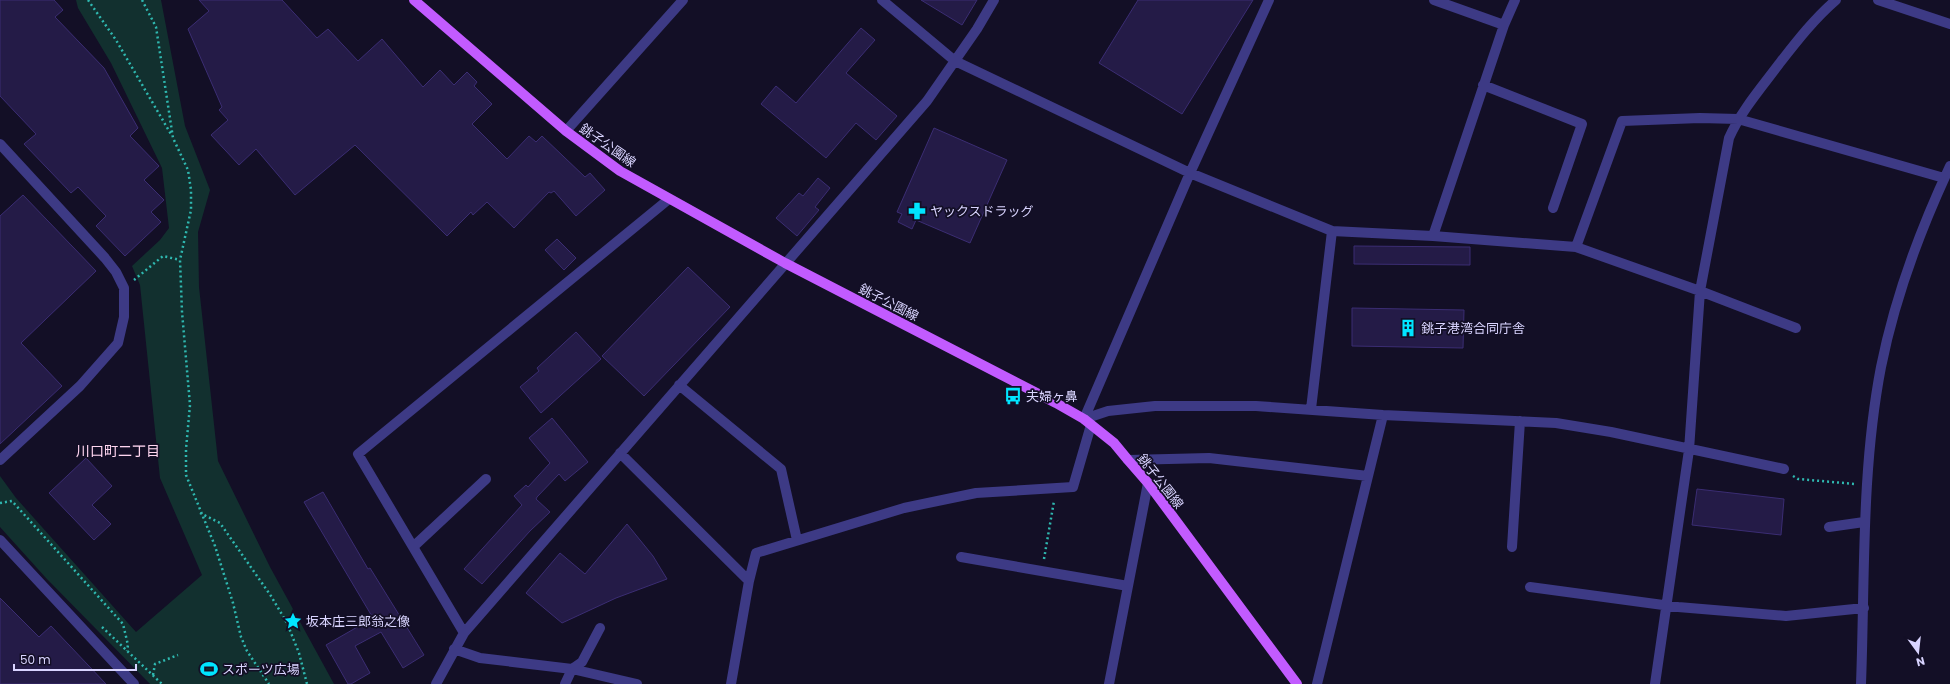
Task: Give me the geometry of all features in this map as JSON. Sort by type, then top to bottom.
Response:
[{"type":"main road","name":"銚子公園線","points":[[414,0],[566,131],[620,171],[785,263],[1056,403],[1088,422],[1114,443],[1148,483],[1297,684]]},
{"type":"street","points":[[566,131],[683,0]]},
{"type":"street","points":[[882,0],[955,61],[1190,173],[1332,231],[1433,236],[1576,247],[1700,291],[1796,328]]},
{"type":"street","points":[[436,684],[464,633],[927,101],[955,61],[994,0]]},
{"type":"street","points":[[731,684],[748,581],[756,553],[904,508],[976,493],[1073,487],[1088,422],[1190,173],[1269,0]]},
{"type":"street","points":[[1434,0],[1504,25]]},
{"type":"street","points":[[1433,236],[1483,85],[1504,25],[1515,0]]},
{"type":"street","points":[[1655,684],[1689,450],[1700,291],[1729,138],[1738,119],[1817,17],[1836,0]]},
{"type":"street","points":[[1878,0],[1950,24]]},
{"type":"street","points":[[1483,85],[1582,124],[1553,208]]},
{"type":"street","points":[[1576,247],[1622,121],[1700,118],[1738,119],[1944,178]]},
{"type":"street","points":[[0,144],[105,258],[116,272],[124,288],[124,317],[118,343],[80,386],[0,460]]},
{"type":"street","points":[[1861,684],[1864,608],[1864,522],[1870,446],[1881,366],[1915,244],[1950,166]]},
{"type":"street","points":[[464,633],[358,454],[669,199]]},
{"type":"street","points":[[1311,409],[1332,231]]},
{"type":"street","points":[[679,385],[781,469],[797,540]]},
{"type":"street","points":[[1088,422],[1108,411],[1155,406],[1256,406],[1383,415],[1556,423],[1611,432],[1689,450],[1784,469]]},
{"type":"street","points":[[1317,684],[1383,415]]},
{"type":"street","points":[[1512,547],[1520,421]]},
{"type":"street","points":[[620,453],[748,581]]},
{"type":"street","points":[[1128,460],[1209,458],[1368,476]]},
{"type":"street","points":[[413,547],[486,479]]},
{"type":"street","points":[[1109,684],[1148,483]]},
{"type":"street","points":[[1829,526],[1864,522]]},
{"type":"street","points":[[0,540],[134,684]]},
{"type":"street","points":[[961,557],[1128,586]]},
{"type":"street","points":[[1530,587],[1667,606],[1786,616],[1864,608]]},
{"type":"street","points":[[565,684],[572,669],[582,662],[600,628]]},
{"type":"street","points":[[454,650],[480,658],[572,669],[637,684]]},
{"type":"path","points":[[88,0],[116,40],[173,138],[188,170],[191,190],[191,210],[180,260],[183,331],[190,404],[186,449],[186,475],[215,546],[233,603],[241,637],[247,651],[269,684]]},
{"type":"path","points":[[142,0],[156,27],[173,138]]},
{"type":"path","points":[[136,278],[163,256],[180,260]]},
{"type":"path","points":[[1784,469],[1798,479],[1867,486]]},
{"type":"path","points":[[1042,571],[1057,488]]},
{"type":"path","points":[[0,503],[12,502],[123,624],[128,645],[127,651]]},
{"type":"path","points":[[200,512],[220,523],[272,596],[287,623],[299,652],[307,684]]},
{"type":"path","points":[[102,627],[162,684]]},
{"type":"path","points":[[152,675],[155,664],[178,655]]},
{"type":"green space","points":[[76,0],[161,0],[185,126],[210,190],[198,232],[199,287],[218,461],[270,567],[334,684],[150,684],[46,578],[0,527],[0,476],[16,498],[136,632],[202,575],[160,478],[140,285],[132,266],[160,240],[169,228],[162,168],[111,63],[78,8]]},
{"type":"building","points":[[0,0],[54,0],[63,10],[55,17],[104,68],[138,128],[130,136],[159,166],[144,180],[164,200],[151,212],[161,222],[125,256],[96,226],[106,216],[78,187],[71,193],[24,144],[36,134],[0,96]]},
{"type":"building","points":[[199,0],[282,0],[317,38],[328,29],[358,61],[382,39],[423,87],[440,70],[454,85],[467,72],[477,82],[474,86],[492,104],[472,124],[507,159],[529,136],[536,142],[542,136],[585,177],[590,173],[605,190],[576,216],[554,191],[551,193],[549,192],[514,228],[487,202],[473,215],[471,212],[447,236],[355,145],[295,195],[256,149],[239,165],[211,135],[228,120],[219,110],[222,107],[188,29],[209,11]]},
{"type":"building","points":[[921,0],[977,0],[962,25]]},
{"type":"building","points":[[1138,0],[1253,0],[1182,114],[1099,63]]},
{"type":"building","points":[[861,28],[875,40],[846,73],[897,116],[876,140],[856,123],[826,158],[761,104],[776,86],[796,103]]},
{"type":"building","points":[[934,128],[1007,160],[970,243],[916,220],[912,229],[898,222],[902,214],[897,212]]},
{"type":"building","points":[[818,178],[830,188],[815,207],[819,210],[797,236],[776,218],[799,193],[803,196]]},
{"type":"building","points":[[23,195],[96,271],[21,343],[62,386],[0,444],[0,216]]},
{"type":"building","points":[[557,239],[576,258],[564,270],[545,250]]},
{"type":"building","points":[[1354,246],[1470,247],[1470,265],[1354,264]]},
{"type":"building","points":[[688,267],[730,307],[644,396],[602,356]]},
{"type":"building","name":"銚子港湾合同庁舎","points":[[1352,308],[1464,310],[1463,348],[1352,346]]},
{"type":"building","points":[[576,332],[601,359],[541,413],[520,387],[539,371],[537,368]]},
{"type":"building","points":[[552,418],[588,462],[565,481],[559,474],[537,497],[536,499],[550,512],[530,531],[482,584],[464,569],[522,505],[514,496],[526,485],[528,487],[550,463],[529,438]]},
{"type":"building","points":[[86,458],[112,486],[92,505],[111,524],[94,540],[49,493]]},
{"type":"building","points":[[1697,489],[1784,499],[1781,535],[1692,525]]},
{"type":"building","points":[[323,492],[368,569],[370,568],[424,655],[403,668],[381,632],[355,646],[370,673],[351,684],[348,684],[326,645],[373,618],[304,502]]},
{"type":"building","points":[[627,524],[653,556],[667,579],[616,598],[562,623],[526,593],[560,553],[585,574]]},
{"type":"building","points":[[0,598],[39,637],[51,626],[106,684],[0,684]]},
{"type":"place","name":"ヤックスドラッグ","points":[[917,211]]},
{"type":"place","name":"銚子港湾合同庁舎","points":[[1408,328]]},
{"type":"place","name":"夫婦ヶ鼻","points":[[1013,396]]},
{"type":"place","name":"坂本庄三郎翁之像","points":[[293,621]]},
{"type":"place","name":"スポーツ広場","points":[[209,669]]},
{"type":"district","name":"川口町二丁目","points":[[118,451]]}]
